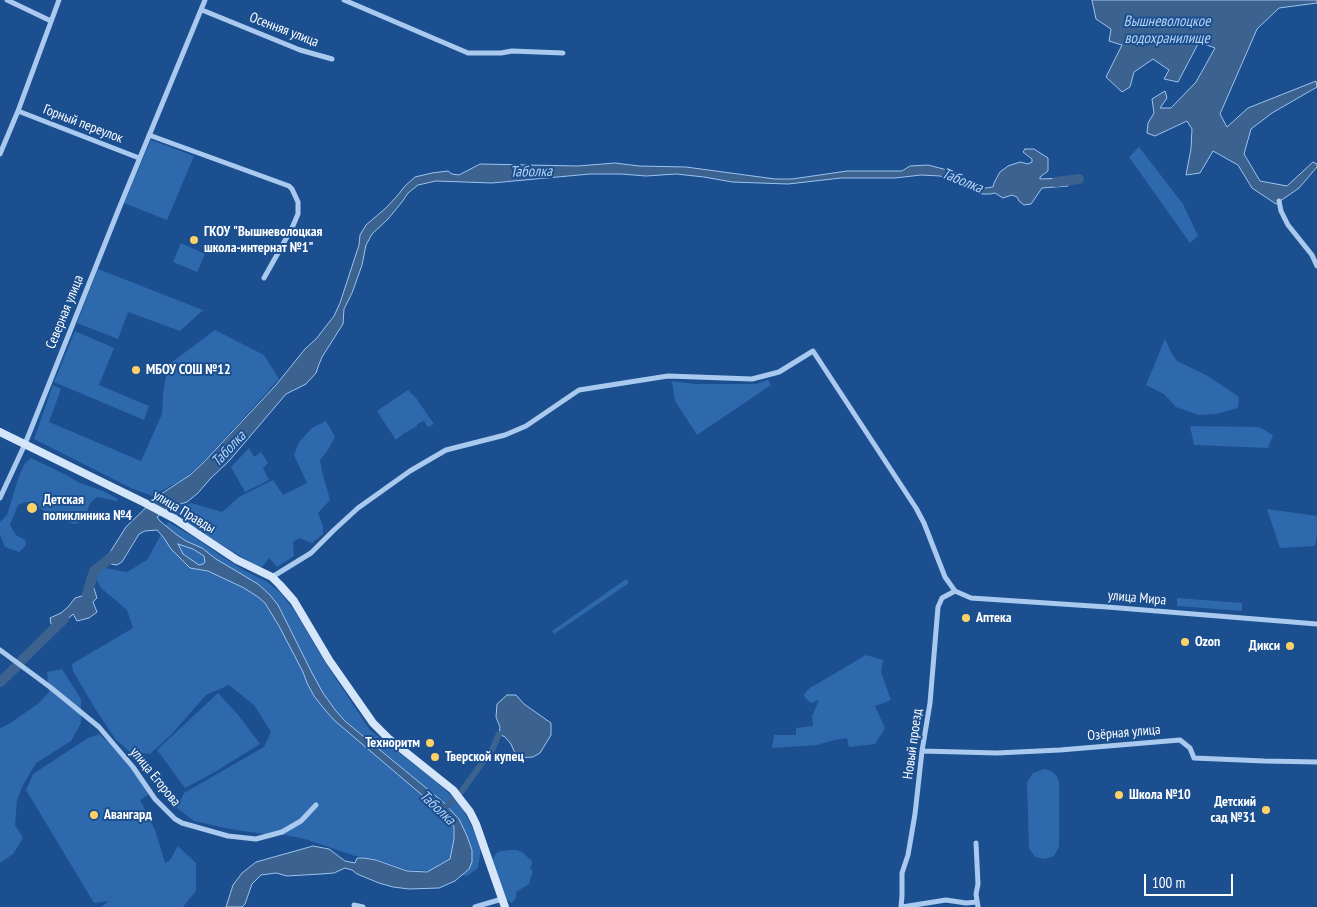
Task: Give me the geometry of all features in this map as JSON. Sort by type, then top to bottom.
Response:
[{"type":"street","points":[[7,0],[51,21]]},
{"type":"street","points":[[0,154],[59,0]]},
{"type":"street","name":"Северная улица","points":[[0,498],[25,444],[139,158],[205,0]]},
{"type":"street","points":[[344,0],[468,53],[512,51],[563,53]]},
{"type":"street","name":"Осенняя улица","points":[[202,10],[300,50],[332,59]]},
{"type":"street","name":"Горный переулок","points":[[18,111],[139,158]]},
{"type":"street","points":[[149,135],[289,186],[292,189],[298,202],[298,214],[264,278]]},
{"type":"street","points":[[1279,201],[1281,211],[1288,225],[1312,255],[1317,266]]},
{"type":"street","points":[[475,907],[504,903],[470,812],[453,790],[379,730],[329,660],[294,601],[272,577],[311,553],[358,508],[410,472],[446,450],[505,435],[526,426],[579,390],[668,376],[752,379],[779,372],[813,351],[916,508],[924,523],[945,577],[955,591]]},
{"type":"street","name":"улица Правды","points":[[0,432],[145,502],[190,528],[237,560],[272,577]]},
{"type":"street","name":"улица Мира","points":[[955,591],[971,598],[1317,624]]},
{"type":"street","name":"Новый проезд","points":[[902,907],[902,873],[908,855],[915,814],[930,703],[938,607],[942,598],[955,591]]},
{"type":"street","name":"улица Егорова","points":[[0,650],[50,687],[99,728],[133,767],[155,800],[182,823],[228,836],[256,839],[282,832],[301,821],[316,805]]},
{"type":"street","name":"Озёрная улица","points":[[922,751],[996,752],[1060,750],[1180,740],[1190,748],[1194,758],[1317,762]]},
{"type":"street","points":[[902,907],[946,900],[978,905],[976,894],[978,884],[976,843]]},
{"type":"street","points":[[354,905],[363,907]]},
{"type":"shaded area","points":[[151,140],[194,156],[167,220],[124,203]]},
{"type":"shaded area","points":[[1139,147],[1183,204],[1198,236],[1190,243],[1129,157]]},
{"type":"shaded area","points":[[181,243],[205,254],[197,272],[173,262]]},
{"type":"shaded area","points":[[98,269],[203,310],[180,331],[128,312],[118,339],[77,323]]},
{"type":"shaded area","points":[[215,330],[264,355],[279,379],[203,462],[185,478],[152,496],[131,488],[34,439],[53,385],[61,389],[49,422],[141,461],[162,414],[163,393],[168,365]]},
{"type":"shaded area","points":[[75,331],[114,348],[99,385],[149,406],[144,420],[54,382]]},
{"type":"shaded area","points":[[1165,339],[1177,361],[1208,376],[1239,397],[1238,408],[1216,414],[1199,415],[1176,407],[1164,394],[1146,385]]},
{"type":"shaded area","points":[[768,380],[771,385],[697,435],[675,401],[672,381],[694,384],[756,384]]},
{"type":"shaded area","points":[[408,390],[434,424],[428,427],[424,421],[396,440],[377,411]]},
{"type":"shaded area","points":[[326,421],[335,437],[320,460],[330,500],[318,513],[323,526],[323,534],[312,543],[299,538],[293,542],[294,556],[277,567],[269,558],[260,568],[175,516],[173,511],[176,508],[191,503],[222,512],[239,497],[273,480],[283,495],[307,483],[294,455],[299,442],[312,428]]},
{"type":"shaded area","points":[[1190,426],[1259,427],[1273,435],[1268,448],[1194,445]]},
{"type":"shaded area","points":[[249,448],[254,457],[261,452],[268,463],[263,468],[269,480],[245,492],[231,467]]},
{"type":"shaded area","points":[[31,458],[80,483],[103,491],[118,499],[117,501],[97,497],[90,503],[84,520],[75,524],[53,517],[40,508],[26,502],[18,505],[10,525],[16,535],[25,540],[26,545],[19,552],[5,547],[0,535],[0,522],[7,515],[19,476],[25,463]]},
{"type":"shaded area","points":[[1267,509],[1317,516],[1315,546],[1280,548]]},
{"type":"shaded area","points":[[168,522],[247,572],[266,581],[281,593],[294,610],[325,662],[370,730],[438,783],[461,805],[481,848],[478,868],[467,876],[437,871],[407,870],[376,859],[355,856],[305,839],[230,829],[194,821],[177,808],[184,793],[264,747],[271,732],[254,705],[229,685],[206,695],[170,736],[150,754],[130,752],[116,740],[73,671],[72,664],[133,628],[127,610],[101,588],[95,577],[105,568],[127,572],[147,560]]},
{"type":"shaded area","points":[[626,579],[629,583],[554,634],[552,631]]},
{"type":"shaded area","points":[[1177,598],[1242,603],[1242,611],[1177,606]]},
{"type":"shaded area","points":[[866,655],[883,660],[881,672],[891,700],[875,706],[885,728],[875,744],[849,747],[847,738],[817,745],[772,748],[774,735],[796,735],[796,728],[813,726],[812,716],[819,700],[811,703],[805,698],[804,694],[810,688]]},
{"type":"shaded area","points":[[62,669],[81,699],[81,723],[71,741],[36,763],[23,785],[17,800],[15,825],[23,838],[13,854],[0,863],[0,728],[39,703],[49,692],[47,672]]},
{"type":"shaded area","points":[[218,693],[239,716],[260,744],[185,788],[157,750]]},
{"type":"shaded area","name":"Авангард","points":[[99,734],[124,756],[149,794],[140,800],[155,830],[165,863],[170,860],[178,846],[196,863],[196,891],[183,907],[101,907],[109,901],[94,903],[26,790],[33,774],[88,738]]},
{"type":"shaded area","points":[[1044,769],[1054,773],[1059,782],[1059,847],[1054,856],[1045,859],[1035,857],[1029,848],[1027,782],[1033,773]]},
{"type":"shaded area","points":[[508,850],[522,852],[532,861],[530,868],[533,871],[529,884],[516,892],[516,898],[512,903],[505,899],[493,860],[498,852]]},
{"type":"water","name":"Вышневолоцкое водохранилище","points":[[1092,0],[1317,0],[1317,3],[1279,8],[1257,29],[1220,114],[1227,127],[1248,108],[1316,81],[1317,87],[1272,113],[1251,129],[1244,154],[1260,181],[1287,186],[1313,162],[1317,164],[1317,167],[1299,188],[1276,204],[1252,188],[1238,165],[1213,151],[1200,173],[1186,175],[1191,149],[1192,129],[1187,121],[1155,136],[1147,133],[1148,123],[1154,113],[1152,99],[1165,91],[1167,98],[1160,108],[1171,108],[1196,82],[1215,48],[1199,42],[1178,82],[1164,79],[1169,70],[1153,59],[1134,72],[1130,87],[1122,92],[1106,77],[1122,45],[1109,41],[1111,29],[1096,19]]},
{"type":"water","points":[[1025,149],[1034,149],[1048,158],[1048,171],[1040,179],[1067,178],[1068,186],[1042,188],[1031,204],[1024,205],[1017,197],[1012,195],[1003,198],[995,193],[982,194],[959,182],[940,176],[921,175],[895,178],[841,178],[788,184],[732,182],[676,174],[646,176],[590,174],[492,183],[436,181],[418,185],[408,193],[388,219],[372,234],[366,245],[362,265],[344,309],[343,324],[322,357],[316,373],[306,384],[286,394],[229,461],[198,493],[187,502],[168,508],[157,517],[177,535],[202,548],[216,559],[258,584],[270,595],[278,605],[323,693],[336,711],[346,722],[442,801],[459,819],[472,850],[472,862],[469,869],[455,881],[439,888],[409,889],[393,887],[345,868],[334,873],[287,876],[276,873],[261,875],[252,884],[245,904],[242,907],[226,907],[233,885],[242,873],[256,862],[313,846],[329,849],[345,861],[355,863],[357,858],[364,858],[376,860],[407,871],[427,872],[450,859],[454,827],[449,818],[335,721],[325,710],[314,696],[279,626],[265,603],[244,588],[208,571],[190,568],[171,549],[157,530],[145,531],[139,534],[122,562],[117,565],[111,564],[107,557],[126,527],[158,496],[190,475],[203,463],[316,339],[334,316],[340,303],[359,245],[360,235],[366,225],[386,208],[405,186],[415,177],[448,171],[459,175],[480,164],[578,166],[615,163],[639,166],[686,167],[775,179],[792,179],[847,171],[902,171],[910,166],[928,165],[951,171],[962,176],[970,183],[985,188],[993,187],[1000,172],[1008,166],[1020,162],[1028,164],[1032,162],[1032,159],[1023,152]],"holes":[[[178,544],[193,549],[204,556],[205,562],[203,564],[199,565],[183,554]]]},
{"type":"water","points":[[92,582],[97,598],[93,602],[97,612],[89,618],[77,621],[73,614],[61,626],[55,628],[51,624],[50,618],[61,613],[75,598],[85,595],[89,583]]},
{"type":"water","points":[[507,695],[516,695],[524,704],[551,723],[551,735],[540,753],[533,757],[517,758],[511,744],[505,737],[499,734],[500,727],[496,717],[497,704]]},
{"type":"waterway","name":"Таболка","points":[[1056,182],[1079,179]]},
{"type":"waterway","name":"Таболка","points":[[87,594],[94,571],[118,552]]},
{"type":"waterway","name":"Таболка","points":[[21,661],[64,619]]},
{"type":"waterway","name":"Таболка","points":[[0,682],[17,666]]},
{"type":"waterway","points":[[461,792],[493,748],[499,734]]},
{"type":"waterway","points":[[447,806],[454,799]]},
{"type":"place","name":"ГКОУ \"Вышневолоцкая школа-интернат №1\"","points":[[194,240]]},
{"type":"place","name":"МБОУ СОШ №12","points":[[136,370]]},
{"type":"place","name":"Детская поликлиника №4","points":[[32,508]]},
{"type":"place","name":"Аптека","points":[[966,618]]},
{"type":"place","name":"Ozon","points":[[1185,642]]},
{"type":"place","name":"Дикси","points":[[1290,646]]},
{"type":"place","name":"Техноритм","points":[[430,743]]},
{"type":"place","name":"Тверской купец","points":[[435,757]]},
{"type":"place","name":"Школа №10","points":[[1119,795]]},
{"type":"place","name":"Детский сад №31","points":[[1266,810]]},
{"type":"place","name":"Авангард","points":[[94,815]]}]
